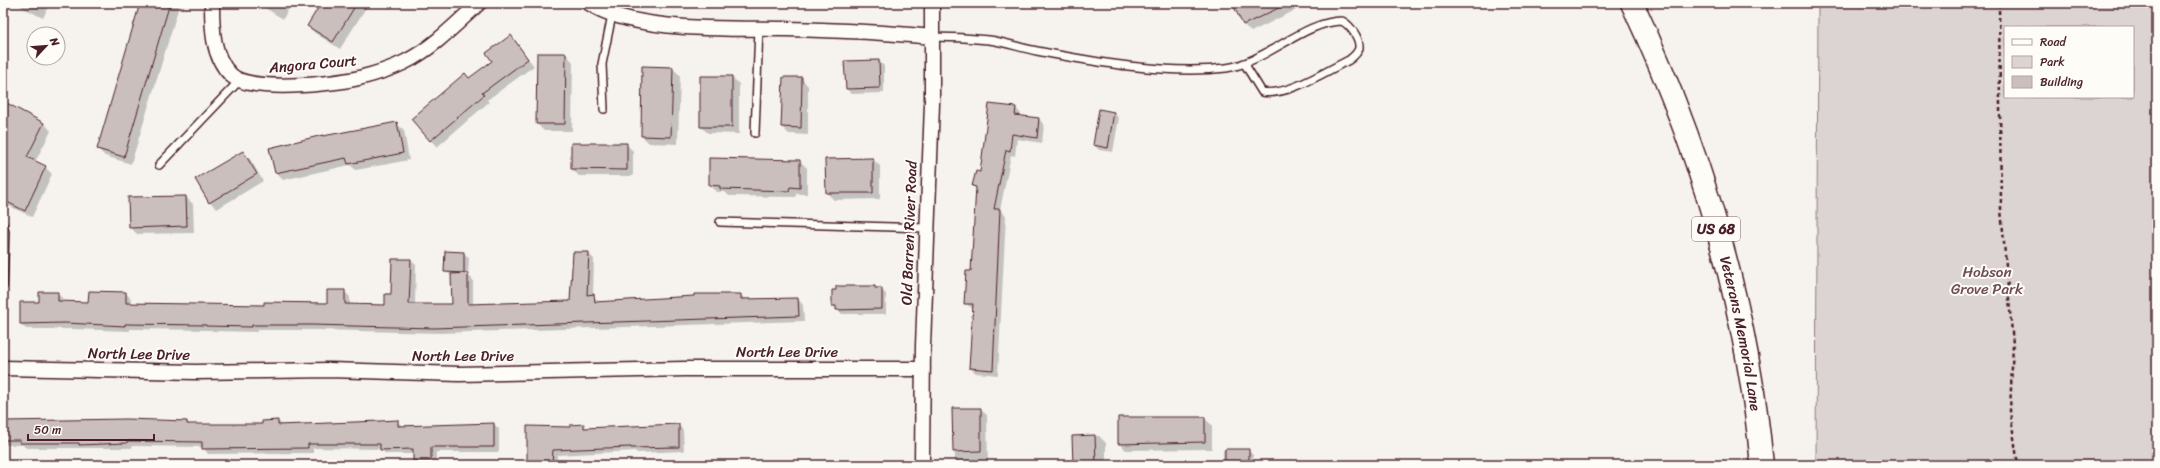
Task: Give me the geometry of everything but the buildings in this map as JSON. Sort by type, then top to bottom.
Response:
[{"type":"main road","name":"Veterans Memorial Lane","points":[[1632,3],[1682,119],[1712,213],[1728,273],[1747,361],[1762,465]]},
{"type":"street","points":[[212,3],[213,32],[217,50],[223,64],[231,75],[239,81]]},
{"type":"street","name":"Angora Court","points":[[239,81],[259,85],[295,85],[358,78],[385,70],[406,61],[426,49],[479,3]]},
{"type":"street","points":[[589,3],[612,14],[633,20],[672,25],[840,31],[932,37]]},
{"type":"street","name":"Old Barren River Road","points":[[922,465],[932,3]]},
{"type":"street","name":"North Lee Drive","points":[[3,368],[196,372],[330,370],[459,374],[684,369],[923,369]]},
{"type":"lane","points":[[604,109],[602,64],[612,14]]},
{"type":"lane","points":[[932,37],[990,40],[1074,58],[1174,69],[1227,68],[1244,62],[1319,26],[1335,21],[1347,23],[1357,40],[1359,48],[1349,60],[1286,91],[1272,94],[1262,92],[1244,62]]},
{"type":"lane","points":[[755,133],[759,28]]},
{"type":"lane","points":[[159,165],[239,81]]},
{"type":"lane","points":[[720,222],[927,228]]},
{"type":"lane","points":[[3,225],[5,232],[3,286]]},
{"type":"path","points":[[1999,3],[2001,216],[2013,344],[2010,411],[2018,465]]},
{"type":"green space","name":"Hobson Grove Park","points":[[1818,3],[2157,3],[2157,465],[1816,465]]}]
